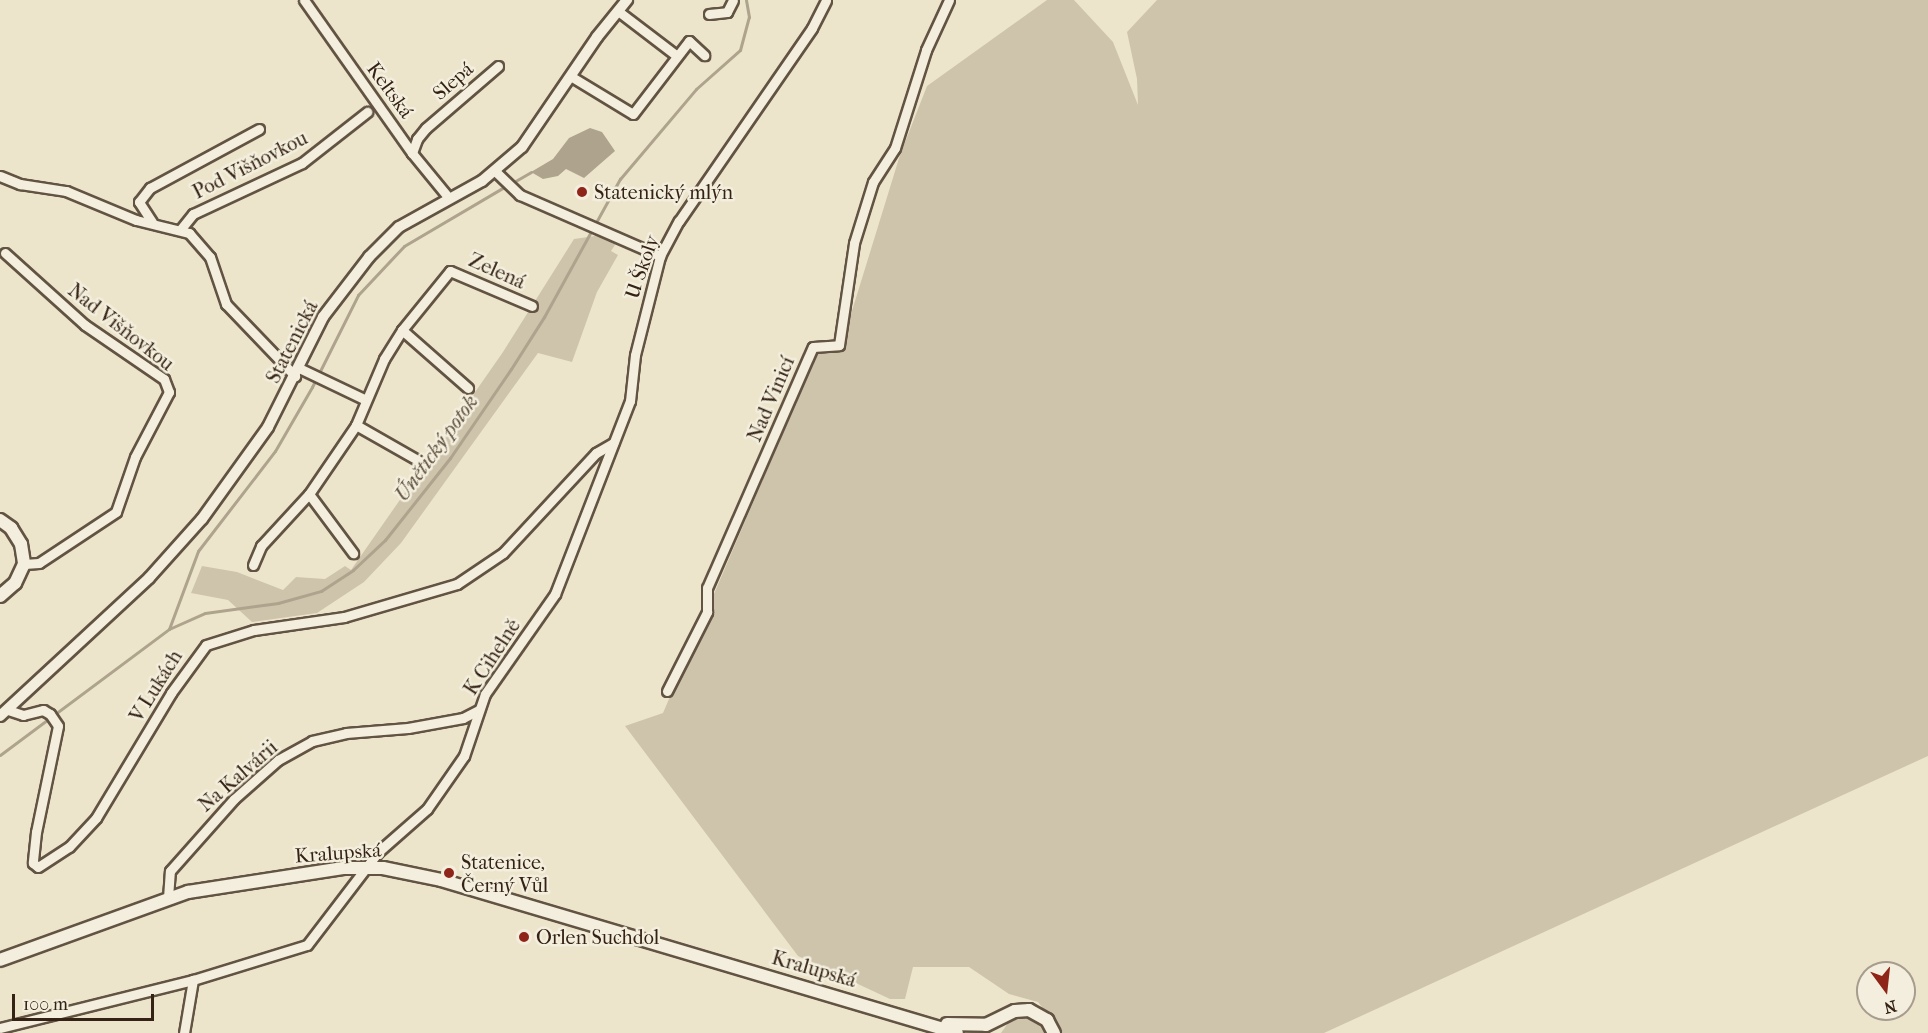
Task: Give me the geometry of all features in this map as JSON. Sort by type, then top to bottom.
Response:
[{"type":"main road","points":[[0,520],[11,528],[21,544],[24,564],[15,583],[0,596]]},
{"type":"main road","name":"Kralupská","points":[[0,960],[168,898],[220,886],[368,867],[441,880],[922,1020],[957,1033]]},
{"type":"main road","points":[[922,1020],[974,1026],[1015,1011],[1035,1012],[1047,1020],[1054,1033]]},
{"type":"main road","points":[[993,1033],[1003,1017]]},
{"type":"street","name":"Keltská","points":[[304,0],[412,153],[449,198]]},
{"type":"street","name":"Statenická","points":[[4,713],[149,578],[202,519],[268,427],[323,317],[369,257],[399,227],[495,171],[522,147],[627,0]]},
{"type":"street","points":[[709,14],[727,12],[733,0]]},
{"type":"street","name":"U Školy","points":[[613,444],[630,401],[635,355],[660,256],[679,221],[812,28],[826,0]]},
{"type":"street","name":"Nad Vinicí","points":[[667,691],[707,612],[706,588],[813,347],[838,345],[854,243],[873,182],[895,148],[926,50],[949,0]]},
{"type":"street","points":[[618,11],[677,57]]},
{"type":"street","points":[[572,77],[633,114],[689,41],[704,55]]},
{"type":"street","name":"Slepá","points":[[412,153],[417,139],[426,128],[498,66]]},
{"type":"street","name":"Pod Višňovkou","points":[[180,230],[193,214],[302,163],[367,112]]},
{"type":"street","name":"Pod Višňovkou","points":[[154,224],[139,202],[150,188],[259,129]]},
{"type":"street","points":[[495,171],[515,191],[660,256]]},
{"type":"street","points":[[0,176],[20,184],[66,191],[154,224],[189,233],[210,257],[225,304],[297,372],[314,374],[366,400]]},
{"type":"street","name":"Nad Višňovkou","points":[[5,253],[85,325],[164,379],[169,392],[135,457],[116,512],[39,562],[24,564]]},
{"type":"street","name":"Zelená","points":[[253,565],[261,546],[309,494],[356,425],[366,400],[402,330],[450,271],[532,306]]},
{"type":"street","points":[[402,330],[468,388]]},
{"type":"street","points":[[356,425],[421,462]]},
{"type":"street","name":"K Cihelně","points":[[0,1028],[16,1028],[193,980],[307,945],[378,852],[427,809],[464,756],[485,694],[555,594],[613,444]]},
{"type":"street","name":"V Lukách","points":[[4,713],[23,715],[43,710],[50,714],[58,726],[36,832],[33,863],[38,867],[69,848],[96,818],[171,693],[206,645],[254,630],[344,617],[457,585],[503,553],[596,453],[613,444]]},
{"type":"street","points":[[309,494],[353,553]]},
{"type":"street","name":"Na Kalvárii","points":[[168,898],[170,871],[234,799],[278,760],[312,741],[346,733],[408,728],[463,718],[479,710]]},
{"type":"street","points":[[184,1033],[193,980]]},
{"type":"shaded area","points":[[1047,0],[1074,0],[1113,42],[1138,105],[1137,79],[1127,32],[1157,0],[1928,0],[1928,756],[1324,1033],[1062,1033],[1038,1002],[1009,994],[969,967],[913,967],[905,999],[890,999],[798,956],[625,726],[663,713],[818,351],[843,340],[900,155],[927,86]]},
{"type":"shaded area","points":[[590,128],[602,132],[615,151],[584,178],[566,169],[558,176],[543,179],[531,172],[553,159],[569,138]]},
{"type":"shaded area","points":[[595,236],[617,242],[611,251],[618,255],[597,292],[572,362],[538,353],[401,543],[364,582],[317,613],[252,622],[228,600],[191,593],[202,566],[237,572],[283,590],[296,577],[325,579],[345,566],[351,570],[503,352],[574,239]]},
{"type":"shaded area","points":[[1022,1017],[1036,1021],[1045,1033],[1001,1033],[1008,1023]]},
{"type":"waterway","name":"Únětický potok","points":[[0,755],[169,629],[205,613],[278,603],[321,591],[353,570],[385,540],[450,458],[511,369],[544,317],[620,179],[696,89],[740,50],[749,17],[746,0]]},
{"type":"waterway","points":[[512,183],[531,172]]},
{"type":"waterway","points":[[169,629],[198,551],[275,451],[312,387],[358,295],[404,246],[506,186]]},
{"type":"place","name":"Statenický mlýn","points":[[582,192]]},
{"type":"place","name":"Statenice, Černý Vůl","points":[[449,873]]},
{"type":"place","name":"Orlen Suchdol","points":[[524,937]]}]
